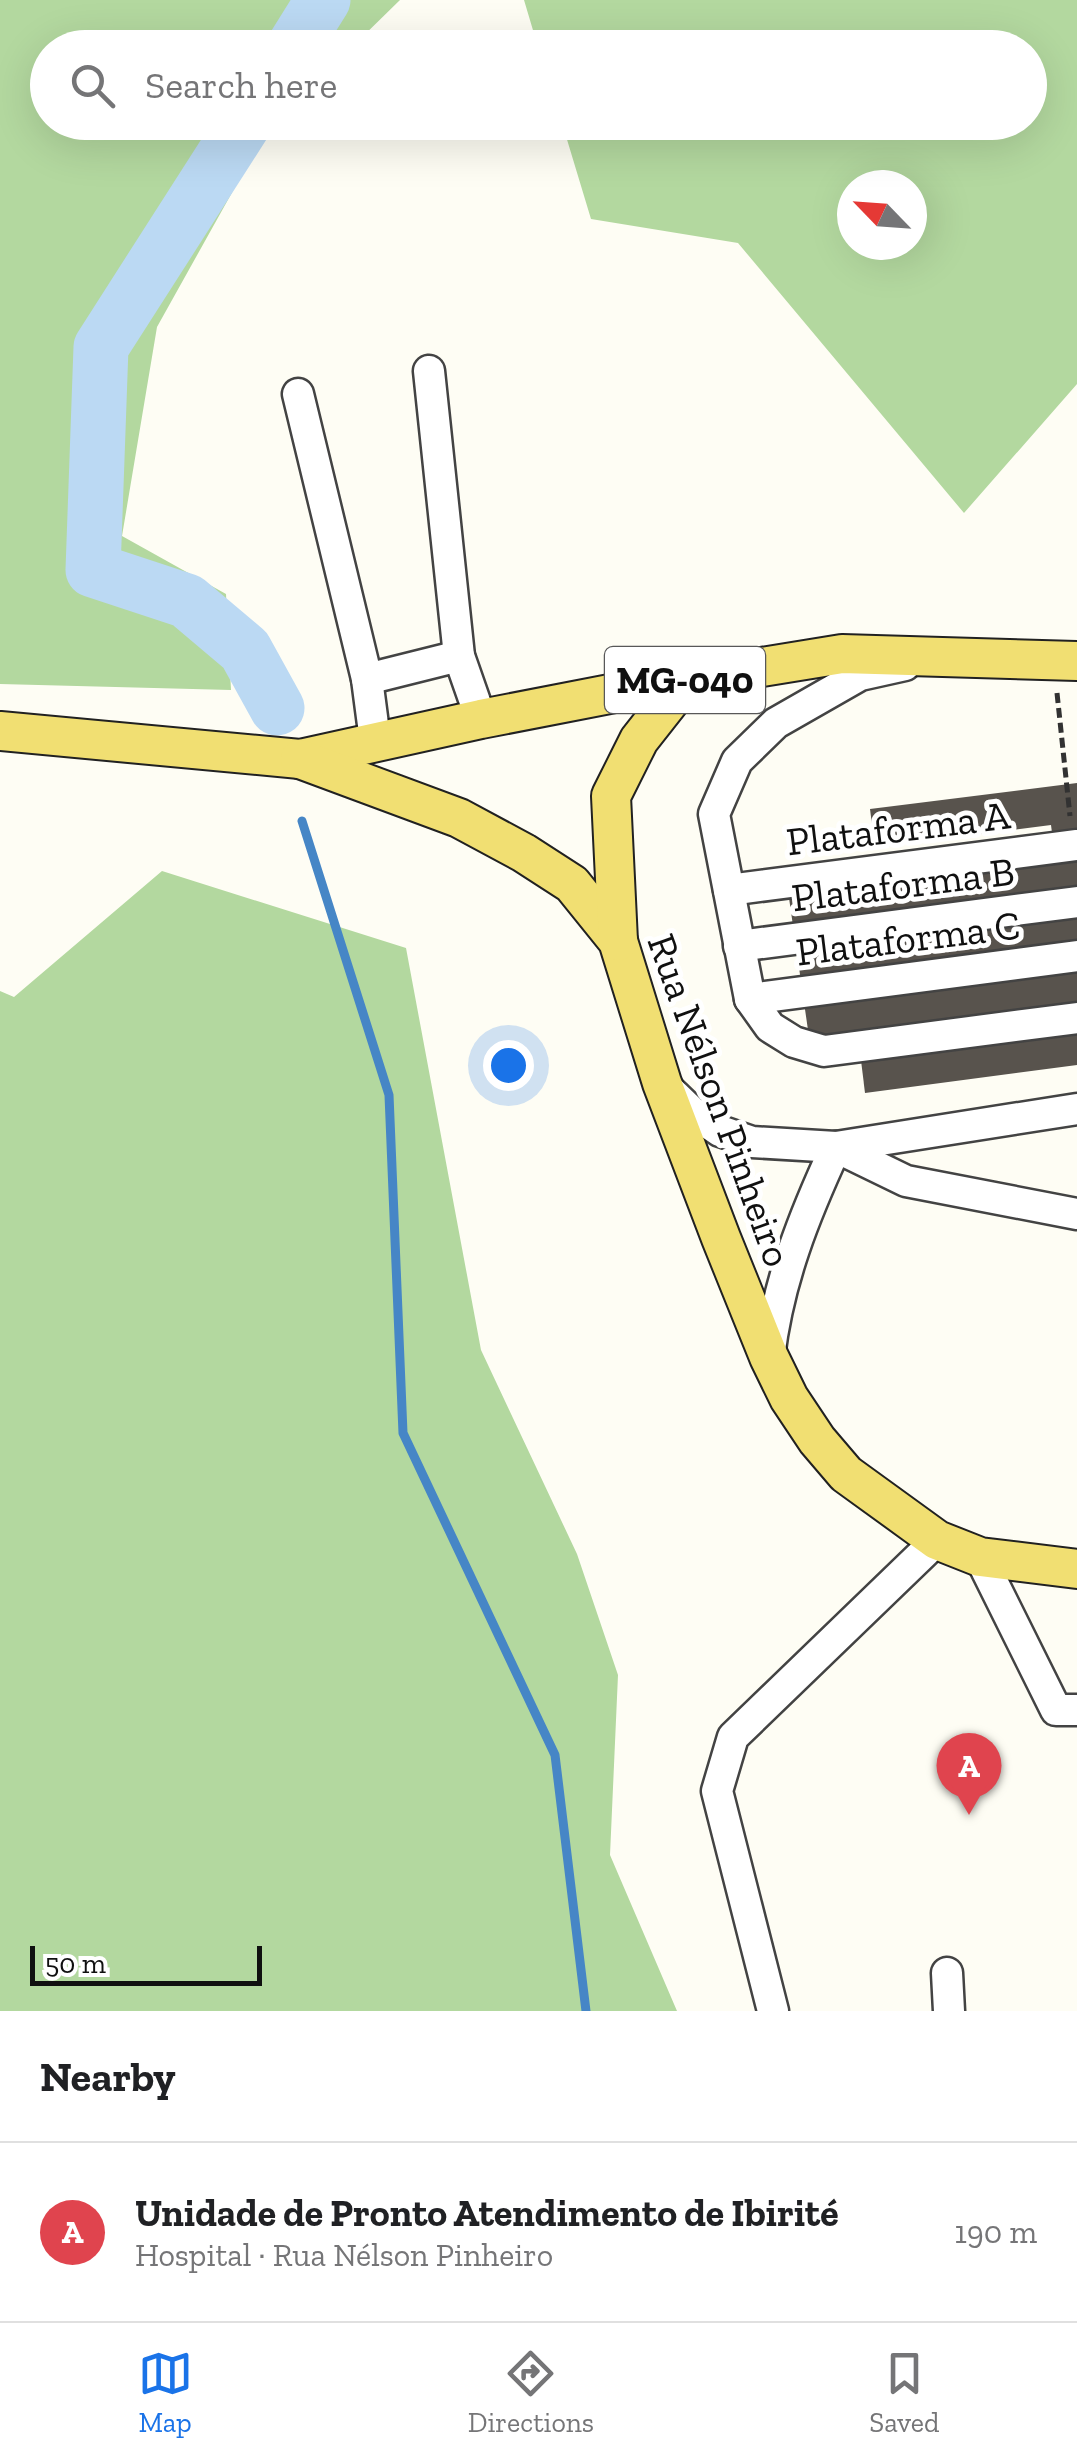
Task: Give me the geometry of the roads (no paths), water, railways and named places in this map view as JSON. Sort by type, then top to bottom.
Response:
[{"type":"main road","name":"MG-040","points":[[0,731],[300,759],[375,740],[687,679],[842,654],[1077,661]]},
{"type":"main road","points":[[618,941],[611,796],[639,740],[687,679]]},
{"type":"main road","name":"Rua Nélson Pinheiro","points":[[300,759],[459,818],[572,884],[618,941],[662,1083],[769,1357],[789,1398],[846,1474],[937,1540],[980,1557],[1077,1570]]},
{"type":"street","points":[[429,372],[459,656],[481,719]]},
{"type":"street","points":[[298,394],[368,679],[375,740]]},
{"type":"street","points":[[952,655],[860,675],[776,723],[737,761],[714,814],[750,998],[770,1026],[794,1042],[824,1050],[1077,1018]]},
{"type":"street","points":[[368,679],[459,656]]},
{"type":"street","name":"Plataforma A","points":[[729,890],[1076,845]]},
{"type":"street","name":"Plataforma B","points":[[740,946],[1077,902]]},
{"type":"street","name":"Plataforma C","points":[[750,998],[1077,956]]},
{"type":"street","points":[[662,1083],[692,1112],[720,1130],[752,1142],[836,1147],[1077,1109]]},
{"type":"street","points":[[836,1147],[906,1181],[1077,1214]]},
{"type":"street","name":"Rua Nélson Pinheiro","points":[[769,1357],[775,1306],[793,1246],[836,1147]]},
{"type":"street","points":[[772,2011],[717,1791],[733,1737],[937,1540]]},
{"type":"street","points":[[980,1557],[1056,1710],[1077,1710]]},
{"type":"street","points":[[948,1972],[949,2011]]},
{"type":"waterway","points":[[304,30],[323,0]]},
{"type":"waterway","points":[[233,140],[101,347],[93,570],[187,601],[245,650],[277,708]]},
{"type":"waterway","points":[[302,821],[389,1095],[403,1433],[555,1755],[586,2011]]},
{"type":"place","name":"Unidade de Pronto Atendimento de Ibirité","points":[[969,1815]]}]
